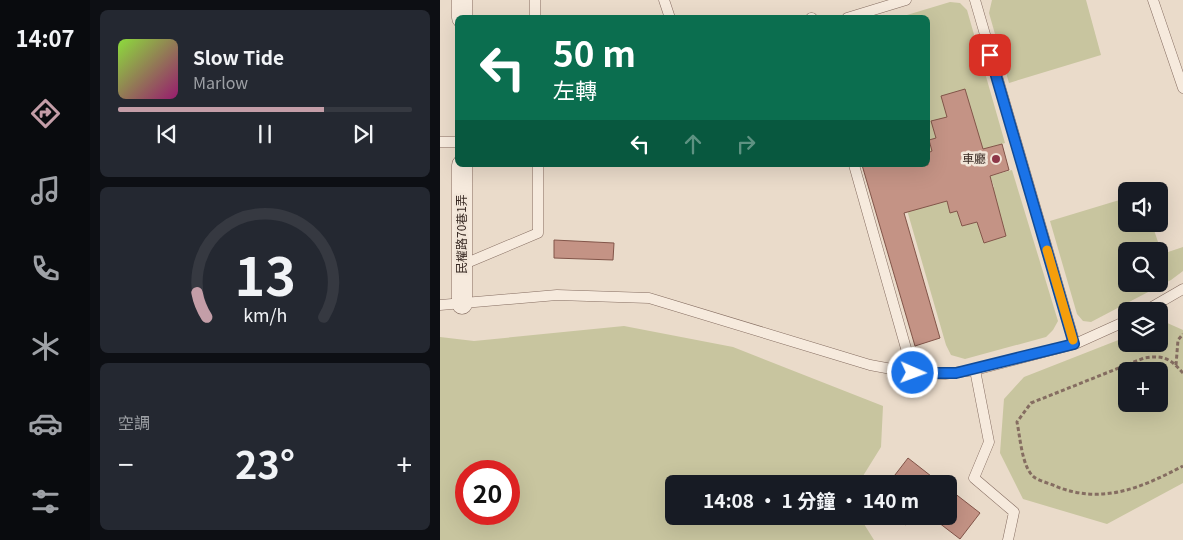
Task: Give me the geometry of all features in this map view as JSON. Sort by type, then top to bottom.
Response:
[{"type":"street","points":[[462,0],[462,15]]},
{"type":"street","name":"民權路70巷1弄","points":[[462,167],[462,304]]},
{"type":"lane","points":[[535,0],[535,15]]},
{"type":"lane","points":[[664,0],[669,15]]},
{"type":"lane","points":[[857,15],[906,0]]},
{"type":"lane","points":[[974,0],[1074,344]]},
{"type":"lane","points":[[1154,0],[1183,88]]},
{"type":"lane","points":[[440,142],[455,142]]},
{"type":"lane","points":[[462,265],[538,233],[538,167]]},
{"type":"lane","points":[[855,167],[913,373]]},
{"type":"lane","points":[[1161,302],[1183,290]]},
{"type":"lane","points":[[440,305],[557,295],[649,298],[870,366],[913,373],[945,374],[975,370],[1074,344],[1118,325]]},
{"type":"lane","points":[[975,370],[989,442],[974,478],[1014,512],[1008,540]]},
{"type":"path","points":[[1176,365],[1178,340],[1183,334]]},
{"type":"path","points":[[1183,373],[1176,365],[1160,356],[1144,358],[1031,403],[1017,422],[1024,459],[1033,476],[1066,490],[1100,496],[1138,488],[1183,466]]},
{"type":"shaded area","points":[[992,0],[1086,0],[1101,55],[1009,83],[989,13]]},
{"type":"shaded area","points":[[950,2],[960,3],[967,10],[1005,143],[983,150],[947,117],[932,121],[936,138],[930,140],[930,15],[907,15]]},
{"type":"shaded area","points":[[895,167],[947,201],[950,212],[957,211],[962,226],[977,222],[984,243],[1006,236],[1000,215],[987,189],[994,187],[990,176],[1012,170],[1058,321],[1046,337],[965,359],[951,355],[946,345]]},
{"type":"shaded area","points":[[1118,200],[1118,232],[1155,232],[1158,242],[1118,242],[1118,292],[1148,292],[1129,302],[1118,302],[1118,308],[1091,322],[1083,321],[1077,314],[1050,221]]},
{"type":"shaded area","points":[[1183,247],[1183,271],[1168,282],[1168,252]]},
{"type":"shaded area","points":[[1168,323],[1183,330],[1183,483],[1107,524],[1023,499],[1000,453],[1004,399],[1024,377],[1118,340],[1118,352],[1168,352]]},
{"type":"shaded area","points":[[624,326],[733,347],[883,406],[881,447],[864,475],[665,475],[665,525],[865,525],[874,540],[440,540],[440,337],[474,341]]},
{"type":"building","points":[[965,89],[983,149],[1002,144],[1009,170],[990,176],[1006,236],[984,243],[977,222],[962,226],[957,211],[950,213],[947,201],[904,213],[940,338],[915,346],[863,167],[930,167],[930,152],[932,151],[930,140],[936,138],[931,121],[947,117],[941,96]]},
{"type":"building","points":[[554,240],[614,243],[613,260],[554,258]]},
{"type":"building","points":[[908,458],[930,475],[895,475]]},
{"type":"building","points":[[957,495],[980,513],[960,539],[942,525],[957,525]]},
{"type":"slow traffic","points":[[1047,250],[1073,340]]},
{"type":"place","name":"車廳","points":[[996,159]]},
{"type":"route","points":[[913,373],[945,374],[975,370],[1074,344],[990,55]]}]
